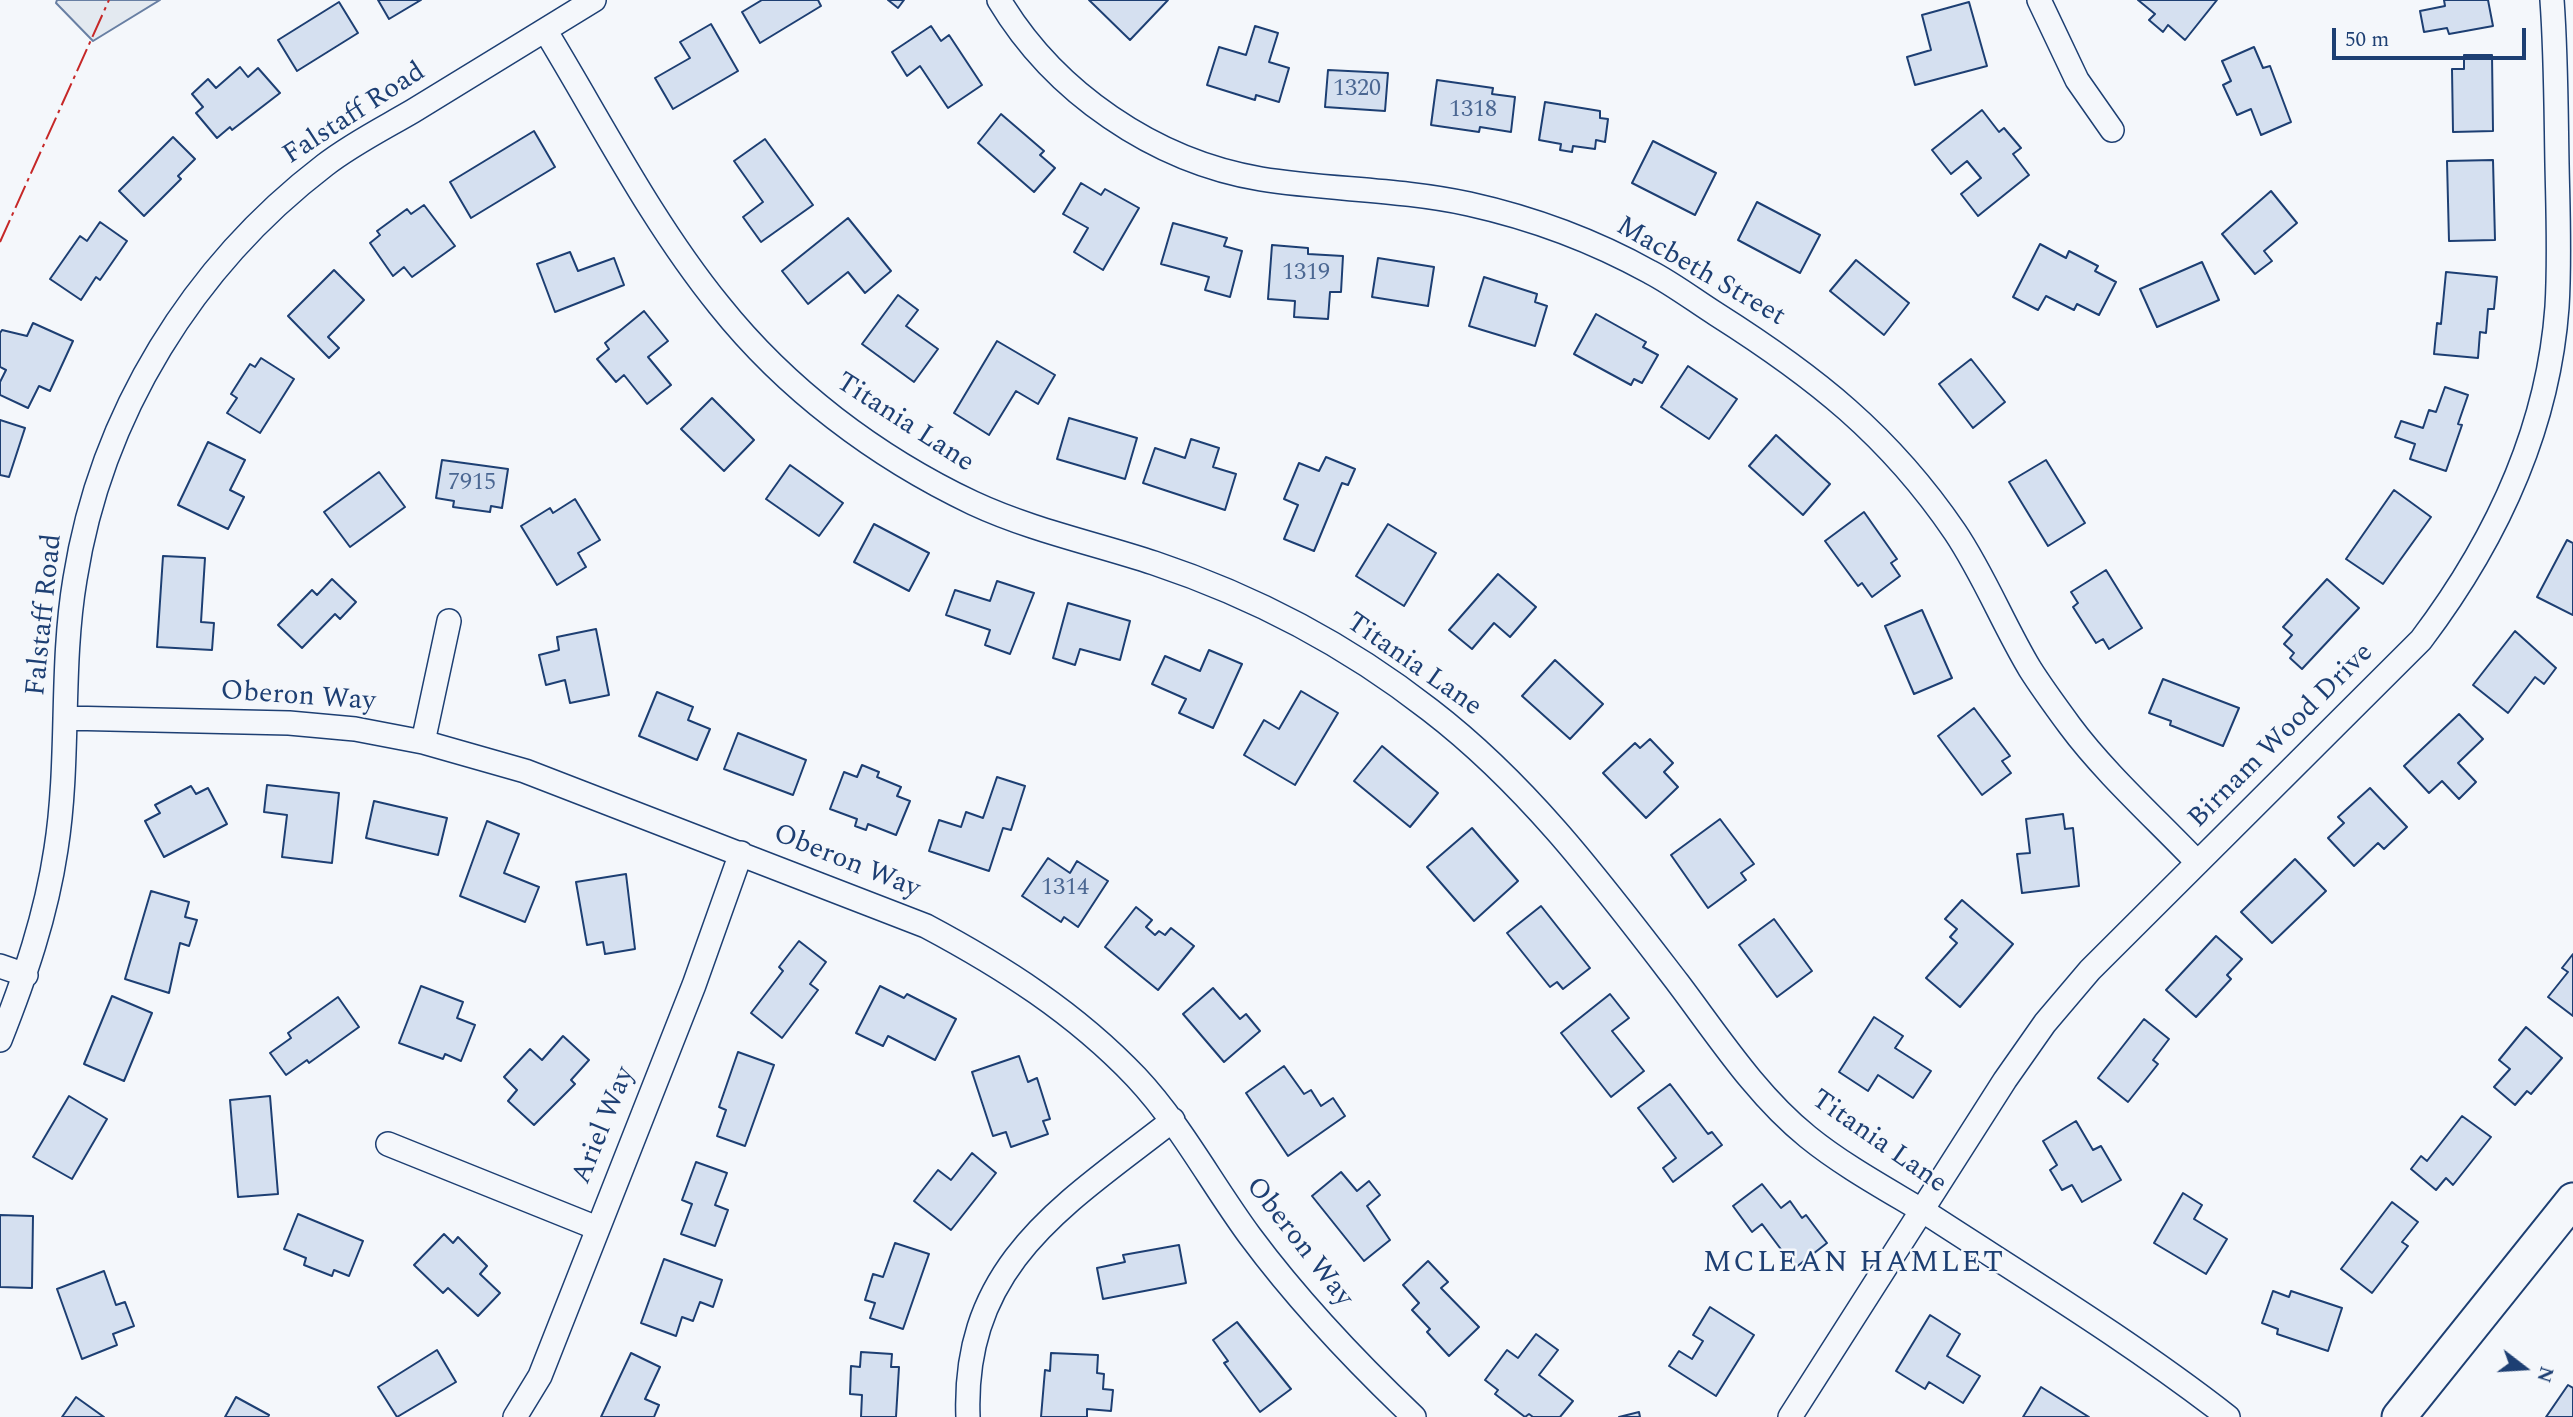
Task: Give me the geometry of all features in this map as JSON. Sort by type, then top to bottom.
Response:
[{"type":"main road","points":[[2399,1417],[2573,1200]]},
{"type":"street","name":"Falstaff Road","points":[[0,1040],[26,975],[43,916],[57,847],[67,647],[75,579],[88,514],[109,451],[134,395],[185,307],[230,252],[276,205],[328,162],[594,0]]},
{"type":"street","name":"Macbeth Street","points":[[999,0],[1039,56],[1075,90],[1114,121],[1161,147],[1209,166],[1259,178],[1404,194],[1467,204],[1525,219],[1582,239],[1651,273],[1771,348],[1822,385],[1887,448],[1934,503],[1957,536],[2031,670],[2073,730],[2197,862]]},
{"type":"street","points":[[2039,0],[2077,80],[2112,130]]},
{"type":"street","name":"Birnam Wood Drive","points":[[1790,1417],[1921,1210],[2045,1023],[2090,970],[2421,640],[2458,591],[2484,547],[2516,479],[2548,371],[2556,310],[2559,247],[2552,0]]},
{"type":"street","name":"Titania Lane","points":[[545,30],[682,255],[720,307],[765,357],[809,398],[861,438],[916,473],[975,504],[1040,530],[1155,564],[1230,592],[1303,627],[1370,667],[1429,709],[1521,790],[1585,862],[1754,1083],[1808,1137],[2112,1332],[2228,1417]]},
{"type":"street","points":[[423,742],[449,621]]},
{"type":"street","name":"Oberon Way","points":[[65,718],[289,723],[355,729],[423,742],[525,771],[926,926],[983,956],[1035,990],[1087,1030],[1136,1077],[1173,1120],[1249,1234],[1299,1299],[1355,1361],[1413,1417]]},
{"type":"street","name":"Ariel Way","points":[[515,1417],[540,1376],[694,985],[741,853]]},
{"type":"street","points":[[0,966],[26,975]]},
{"type":"street","points":[[968,1417],[972,1353],[985,1310],[1002,1275],[1023,1245],[1048,1219],[1173,1120]]},
{"type":"street","points":[[388,1144],[597,1228]]},
{"type":"shaded area","points":[[57,0],[160,0],[93,41],[56,3]]},
{"type":"building","points":[[378,0],[421,0],[389,19]]},
{"type":"building","points":[[762,0],[818,0],[821,6],[760,43],[742,12]]},
{"type":"building","points":[[888,0],[904,0],[898,8]]},
{"type":"building","points":[[1089,0],[1168,0],[1130,40]]},
{"type":"building","points":[[2138,0],[2217,0],[2185,40],[2168,25],[2163,32],[2149,20],[2155,14]]},
{"type":"building","points":[[2444,0],[2488,0],[2493,26],[2449,34],[2447,28],[2424,32],[2420,11],[2445,6]]},
{"type":"building","points":[[339,2],[358,33],[297,71],[278,40]]},
{"type":"building","points":[[1969,2],[1987,66],[1915,85],[1907,57],[1931,50],[1922,15]]},
{"type":"building","points":[[711,24],[738,71],[673,109],[655,78],[690,58],[680,42]]},
{"type":"building","points":[[931,26],[941,41],[949,35],[982,85],[948,108],[920,66],[907,76],[892,52]]},
{"type":"building","points":[[1255,26],[1278,33],[1269,62],[1289,68],[1279,102],[1256,95],[1255,100],[1207,85],[1219,47],[1246,55]]},
{"type":"building","points":[[2254,47],[2263,68],[2270,66],[2291,122],[2261,135],[2251,109],[2237,115],[2223,85],[2231,81],[2222,61]]},
{"type":"building","points":[[2464,55],[2492,55],[2493,131],[2453,132],[2452,69],[2464,69]]},
{"type":"building","points":[[240,67],[248,77],[258,68],[280,93],[232,130],[230,127],[217,138],[196,113],[203,107],[192,94],[208,79],[216,88]]},
{"type":"building","points":[[1328,70],[1388,73],[1385,111],[1325,107]]},
{"type":"building","points":[[1437,80],[1493,88],[1492,94],[1515,97],[1511,132],[1480,127],[1479,132],[1431,125]]},
{"type":"building","points":[[1545,102],[1600,111],[1600,118],[1608,119],[1605,142],[1596,140],[1595,149],[1573,146],[1572,152],[1560,150],[1561,144],[1539,140]]},
{"type":"building","points":[[1982,110],[1999,132],[2004,128],[2021,148],[2013,154],[2029,175],[1978,216],[1961,194],[1981,178],[1967,161],[1951,174],[1932,150]]},
{"type":"building","points":[[1001,114],[1044,151],[1040,155],[1055,168],[1034,192],[978,143]]},
{"type":"building","points":[[534,131],[555,167],[471,218],[450,182]]},
{"type":"building","points":[[173,137],[195,159],[178,176],[181,179],[144,216],[119,191]]},
{"type":"building","points":[[765,139],[813,205],[761,242],[743,217],[763,202],[734,161]]},
{"type":"building","points":[[1653,141],[1716,173],[1695,215],[1632,183]]},
{"type":"building","points":[[2493,160],[2495,240],[2449,241],[2447,161]]},
{"type":"building","points":[[1081,183],[1101,195],[1105,189],[1139,208],[1103,270],[1074,252],[1088,228],[1063,214]]},
{"type":"building","points":[[2271,191],[2297,223],[2264,251],[2272,261],[2255,274],[2222,234]]},
{"type":"building","points":[[1757,202],[1820,235],[1800,273],[1738,240]]},
{"type":"building","points":[[424,205],[455,246],[412,277],[404,267],[393,276],[370,243],[380,235],[377,231],[407,209],[411,214]]},
{"type":"building","points":[[848,218],[891,271],[865,293],[848,272],[808,304],[782,271]]},
{"type":"building","points":[[100,222],[127,241],[100,280],[96,277],[81,300],[50,279],[80,236],[87,241]]},
{"type":"building","points":[[1173,223],[1227,238],[1224,246],[1242,251],[1230,297],[1205,290],[1209,277],[1161,264]]},
{"type":"building","points":[[2040,244],[2066,258],[2069,251],[2098,266],[2095,271],[2116,282],[2099,315],[2077,304],[2074,310],[2046,296],[2038,310],[2013,297]]},
{"type":"building","points":[[1272,245],[1308,248],[1308,254],[1343,256],[1341,292],[1330,292],[1328,319],[1294,317],[1295,301],[1268,299]]},
{"type":"building","points":[[570,252],[578,271],[614,258],[624,285],[555,312],[537,264]]},
{"type":"building","points":[[1378,258],[1434,267],[1428,306],[1372,297]]},
{"type":"building","points":[[1856,260],[1909,303],[1884,335],[1830,291]]},
{"type":"building","points":[[2202,262],[2219,300],[2157,327],[2140,289]]},
{"type":"building","points":[[334,270],[364,300],[328,337],[339,348],[329,358],[288,316]]},
{"type":"building","points":[[2446,272],[2497,277],[2494,309],[2488,309],[2486,333],[2480,332],[2478,358],[2434,354],[2437,323],[2441,324]]},
{"type":"building","points":[[1484,277],[1537,294],[1535,302],[1547,306],[1535,346],[1469,326]]},
{"type":"building","points":[[898,295],[918,310],[906,326],[938,349],[914,382],[862,344]]},
{"type":"building","points":[[644,311],[668,341],[648,357],[671,385],[647,404],[624,375],[616,382],[597,359],[609,349],[605,343]]},
{"type":"building","points":[[1596,314],[1646,342],[1643,347],[1658,355],[1642,383],[1634,379],[1631,385],[1574,354]]},
{"type":"building","points":[[33,323],[73,341],[50,391],[39,386],[28,408],[0,395],[0,382],[6,370],[0,367],[0,333],[2,330],[27,336]]},
{"type":"building","points":[[997,341],[1055,375],[1038,404],[1016,391],[989,435],[954,413]]},
{"type":"building","points":[[261,358],[294,379],[260,433],[227,413],[237,398],[231,394],[250,364],[255,367]]},
{"type":"building","points":[[1971,359],[2005,402],[1973,428],[1939,384]]},
{"type":"building","points":[[1688,366],[1737,399],[1709,439],[1661,407]]},
{"type":"building","points":[[2445,387],[2468,395],[2458,424],[2462,425],[2446,471],[2410,459],[2415,444],[2395,437],[2401,421],[2423,428],[2429,410],[2436,412]]},
{"type":"building","points":[[712,398],[754,440],[724,471],[681,429]]},
{"type":"building","points":[[1069,418],[1137,438],[1125,479],[1057,459]]},
{"type":"building","points":[[0,420],[25,428],[9,477],[0,475]]},
{"type":"building","points":[[1776,435],[1830,484],[1803,515],[1749,466]]},
{"type":"building","points":[[1191,439],[1219,448],[1213,467],[1236,474],[1225,510],[1143,483],[1155,448],[1185,458]]},
{"type":"building","points":[[208,442],[245,460],[230,490],[244,497],[228,529],[178,505]]},
{"type":"building","points":[[1326,457],[1355,469],[1348,485],[1342,483],[1314,551],[1284,539],[1298,505],[1284,499],[1299,463],[1319,471]]},
{"type":"building","points":[[442,460],[508,469],[502,508],[491,506],[490,512],[453,507],[454,501],[436,498]]},
{"type":"building","points":[[2046,460],[2085,523],[2048,546],[2009,482]]},
{"type":"building","points":[[790,465],[843,503],[819,536],[766,499]]},
{"type":"building","points":[[379,472],[405,507],[350,547],[324,512]]},
{"type":"building","points":[[2394,490],[2431,517],[2383,584],[2346,559]]},
{"type":"building","points":[[575,499],[600,540],[578,553],[586,567],[557,585],[521,526],[550,508],[553,513]]},
{"type":"building","points":[[1864,512],[1897,559],[1891,563],[1900,576],[1872,597],[1862,583],[1858,586],[1825,541]]},
{"type":"building","points":[[874,524],[929,553],[909,591],[854,562]]},
{"type":"building","points":[[1388,524],[1436,553],[1404,606],[1356,576]]},
{"type":"building","points":[[2567,540],[2573,543],[2573,615],[2537,597]]},
{"type":"building","points":[[163,556],[205,558],[201,622],[214,623],[212,650],[157,647]]},
{"type":"building","points":[[2106,570],[2142,628],[2109,649],[2103,639],[2096,643],[2073,607],[2078,603],[2071,592]]},
{"type":"building","points":[[1498,574],[1536,607],[1510,637],[1494,623],[1472,649],[1449,630]]},
{"type":"building","points":[[332,579],[356,602],[340,619],[335,614],[302,648],[278,625],[312,590],[317,595]]},
{"type":"building","points":[[2327,579],[2359,608],[2302,669],[2290,658],[2294,653],[2284,644],[2292,635],[2283,627]]},
{"type":"building","points":[[997,581],[1034,593],[1010,654],[985,645],[990,630],[946,615],[955,590],[990,601]]},
{"type":"building","points":[[1068,603],[1130,621],[1120,660],[1080,649],[1075,665],[1053,658]]},
{"type":"building","points":[[1922,610],[1952,678],[1914,694],[1885,626]]},
{"type":"building","points":[[596,629],[609,695],[570,703],[565,680],[546,685],[539,655],[559,650],[557,637]]},
{"type":"building","points":[[2515,631],[2556,668],[2544,684],[2535,677],[2508,713],[2473,685]]},
{"type":"building","points":[[1209,650],[1242,664],[1213,728],[1179,713],[1186,699],[1152,684],[1165,656],[1200,671]]},
{"type":"building","points":[[1555,660],[1603,704],[1570,739],[1522,696]]},
{"type":"building","points":[[2163,679],[2239,708],[2223,746],[2170,725],[2171,721],[2149,713]]},
{"type":"building","points":[[1301,691],[1338,713],[1295,785],[1244,755],[1264,720],[1279,729]]},
{"type":"building","points":[[657,692],[693,707],[688,720],[710,729],[697,760],[639,736]]},
{"type":"building","points":[[1974,708],[2010,756],[2002,761],[2011,773],[1982,795],[1938,736]]},
{"type":"building","points":[[2459,714],[2483,739],[2458,763],[2476,782],[2459,799],[2442,781],[2429,793],[2404,766]]},
{"type":"building","points":[[738,733],[806,760],[793,795],[724,769]]},
{"type":"building","points":[[1650,739],[1673,763],[1664,772],[1678,787],[1646,818],[1603,773],[1635,743],[1640,748]]},
{"type":"building","points":[[1382,746],[1438,793],[1410,827],[1354,781]]},
{"type":"building","points":[[862,765],[879,772],[877,777],[901,787],[897,796],[910,801],[896,835],[868,824],[866,830],[855,826],[857,819],[830,809],[844,772],[857,777]]},
{"type":"building","points":[[997,777],[1025,786],[1011,830],[1003,828],[989,871],[929,851],[939,820],[961,827],[966,812],[983,818]]},
{"type":"building","points":[[267,785],[339,793],[332,863],[282,857],[287,815],[264,812]]},
{"type":"building","points":[[191,786],[196,794],[208,788],[227,824],[164,857],[145,821],[160,813],[155,805]]},
{"type":"building","points":[[2370,788],[2407,827],[2384,849],[2378,843],[2354,866],[2328,838],[2344,823],[2338,817]]},
{"type":"building","points":[[374,801],[447,818],[438,855],[366,838]]},
{"type":"building","points":[[2063,814],[2065,829],[2073,828],[2079,886],[2022,893],[2017,854],[2030,853],[2026,819]]},
{"type":"building","points":[[1720,819],[1754,864],[1741,873],[1746,880],[1708,908],[1671,855]]},
{"type":"building","points":[[487,821],[519,834],[504,873],[539,887],[525,922],[460,896]]},
{"type":"building","points":[[1472,828],[1518,881],[1474,921],[1427,867]]},
{"type":"building","points":[[1048,858],[1070,873],[1077,861],[1108,881],[1078,927],[1064,917],[1061,922],[1022,896]]},
{"type":"building","points":[[2295,859],[2326,891],[2272,943],[2241,912]]},
{"type":"building","points":[[626,874],[635,949],[605,954],[603,942],[587,945],[576,882]]},
{"type":"building","points":[[151,891],[189,902],[185,917],[197,920],[189,946],[180,943],[169,993],[125,979]]},
{"type":"building","points":[[1962,900],[2013,944],[1960,1007],[1926,978],[1957,943],[1950,937],[1957,929],[1945,919]]},
{"type":"building","points":[[1541,906],[1590,968],[1563,989],[1557,982],[1550,987],[1507,933]]},
{"type":"building","points":[[1136,907],[1152,920],[1146,927],[1155,935],[1159,931],[1165,935],[1171,928],[1194,946],[1158,990],[1105,947]]},
{"type":"building","points":[[1774,919],[1812,971],[1777,997],[1739,945]]},
{"type":"building","points":[[2216,936],[2242,959],[2227,975],[2231,979],[2196,1017],[2166,990]]},
{"type":"building","points":[[799,941],[826,962],[810,984],[818,990],[782,1038],[751,1013],[783,971],[779,967]]},
{"type":"building","points":[[2573,954],[2573,1016],[2548,997],[2568,972],[2562,968]]},
{"type":"building","points":[[421,986],[463,1002],[457,1018],[475,1025],[461,1061],[445,1054],[443,1059],[399,1043]]},
{"type":"building","points":[[880,986],[904,998],[907,994],[956,1019],[935,1060],[888,1036],[883,1046],[856,1033]]},
{"type":"building","points":[[1213,988],[1240,1019],[1246,1014],[1260,1031],[1224,1062],[1183,1014]]},
{"type":"building","points":[[1610,994],[1629,1018],[1612,1031],[1644,1071],[1611,1097],[1561,1033]]},
{"type":"building","points":[[112,996],[152,1013],[124,1081],[84,1064]]},
{"type":"building","points":[[338,997],[359,1027],[309,1063],[307,1060],[286,1075],[270,1053],[291,1038],[288,1033]]},
{"type":"building","points":[[1874,1017],[1903,1036],[1895,1048],[1931,1071],[1913,1098],[1878,1075],[1868,1091],[1839,1072]]},
{"type":"building","points":[[2144,1019],[2169,1039],[2153,1060],[2158,1064],[2128,1102],[2098,1078]]},
{"type":"building","points":[[2526,1027],[2562,1058],[2531,1094],[2527,1091],[2515,1105],[2494,1087],[2510,1069],[2499,1060]]},
{"type":"building","points":[[563,1036],[589,1060],[571,1080],[575,1084],[534,1125],[508,1101],[517,1090],[504,1077],[530,1049],[542,1060]]},
{"type":"building","points":[[738,1052],[774,1065],[745,1146],[717,1136],[726,1110],[719,1107]]},
{"type":"building","points":[[1019,1056],[1028,1082],[1037,1078],[1050,1119],[1043,1121],[1048,1134],[1011,1147],[1006,1132],[993,1136],[972,1072]]},
{"type":"building","points":[[1284,1066],[1304,1094],[1311,1090],[1321,1106],[1333,1098],[1345,1116],[1288,1156],[1246,1093]]},
{"type":"building","points":[[1670,1084],[1708,1134],[1712,1132],[1722,1145],[1673,1182],[1663,1168],[1676,1158],[1638,1108]]},
{"type":"building","points":[[69,1096],[107,1119],[72,1179],[33,1157]]},
{"type":"building","points":[[270,1096],[278,1194],[238,1197],[230,1100]]},
{"type":"building","points":[[2462,1116],[2491,1137],[2453,1185],[2446,1178],[2436,1190],[2411,1169],[2421,1156],[2427,1161]]},
{"type":"building","points":[[2076,1121],[2093,1150],[2101,1146],[2121,1180],[2082,1202],[2072,1185],[2062,1190],[2050,1170],[2057,1165],[2043,1141]]},
{"type":"building","points":[[972,1153],[996,1173],[951,1230],[914,1201],[938,1170],[951,1180]]},
{"type":"building","points":[[696,1162],[727,1173],[715,1205],[728,1210],[715,1246],[681,1234],[692,1204],[682,1200]]},
{"type":"building","points":[[1341,1172],[1357,1191],[1369,1181],[1380,1195],[1367,1206],[1390,1240],[1364,1261],[1312,1196]]},
{"type":"building","points":[[1762,1184],[1781,1208],[1790,1201],[1802,1218],[1806,1215],[1827,1243],[1795,1268],[1762,1224],[1752,1232],[1733,1206]]},
{"type":"building","points":[[2183,1193],[2202,1205],[2194,1219],[2227,1239],[2206,1274],[2154,1243]]},
{"type":"building","points":[[2392,1202],[2418,1222],[2402,1242],[2408,1246],[2372,1293],[2341,1269]]},
{"type":"building","points":[[298,1214],[363,1241],[349,1276],[334,1270],[332,1276],[304,1265],[306,1258],[284,1249]]},
{"type":"building","points":[[0,1215],[33,1216],[32,1288],[0,1287]]},
{"type":"building","points":[[444,1234],[453,1243],[458,1237],[487,1266],[480,1274],[500,1293],[478,1316],[448,1288],[443,1293],[414,1265]]},
{"type":"building","points":[[895,1243],[929,1254],[903,1329],[870,1318],[875,1303],[865,1300],[873,1274],[883,1277]]},
{"type":"building","points":[[1179,1245],[1186,1283],[1103,1299],[1097,1268],[1125,1262],[1123,1255]]},
{"type":"building","points":[[664,1259],[722,1280],[713,1307],[700,1302],[693,1321],[682,1317],[676,1336],[641,1323]]},
{"type":"building","points":[[1428,1261],[1448,1282],[1441,1288],[1479,1327],[1449,1356],[1427,1332],[1430,1329],[1412,1310],[1419,1303],[1403,1285]]},
{"type":"building","points":[[104,1271],[116,1305],[125,1302],[134,1326],[113,1334],[117,1345],[82,1359],[57,1289]]},
{"type":"building","points":[[2273,1291],[2289,1297],[2291,1291],[2342,1308],[2328,1351],[2277,1334],[2278,1329],[2262,1323]]},
{"type":"building","points":[[1710,1307],[1754,1335],[1716,1396],[1669,1366],[1679,1351],[1692,1359],[1703,1341],[1693,1335]]},
{"type":"building","points":[[1930,1315],[1960,1334],[1947,1356],[1980,1376],[1963,1403],[1929,1382],[1925,1389],[1896,1371]]},
{"type":"building","points":[[1237,1322],[1291,1389],[1260,1412],[1224,1363],[1228,1361],[1213,1340]]},
{"type":"building","points":[[1536,1334],[1558,1350],[1539,1375],[1573,1401],[1560,1417],[1533,1417],[1529,1414],[1525,1417],[1495,1394],[1498,1390],[1485,1380],[1507,1350],[1518,1358]]},
{"type":"building","points":[[437,1350],[456,1382],[397,1417],[378,1387]]},
{"type":"building","points":[[861,1352],[892,1354],[891,1367],[899,1367],[896,1417],[861,1417],[862,1395],[850,1394],[851,1366],[860,1367]]},
{"type":"building","points":[[631,1353],[660,1367],[645,1399],[659,1405],[654,1417],[601,1417]]},
{"type":"building","points":[[1051,1353],[1098,1355],[1097,1373],[1104,1374],[1103,1389],[1113,1390],[1111,1411],[1087,1409],[1087,1417],[1041,1417],[1045,1370],[1050,1371]]},
{"type":"building","points":[[2568,1385],[2573,1388],[2573,1417],[2546,1417]]},
{"type":"building","points":[[2041,1387],[2089,1417],[2023,1417]]},
{"type":"building","points":[[76,1397],[104,1417],[62,1417]]},
{"type":"building","points":[[236,1397],[269,1415],[268,1417],[225,1417]]},
{"type":"building","points":[[1639,1412],[1640,1417],[1619,1417]]},
{"type":"power","points":[[0,242],[109,0]]},
{"type":"district","name":"MCLEAN HAMLET","points":[[1854,1265]]}]
